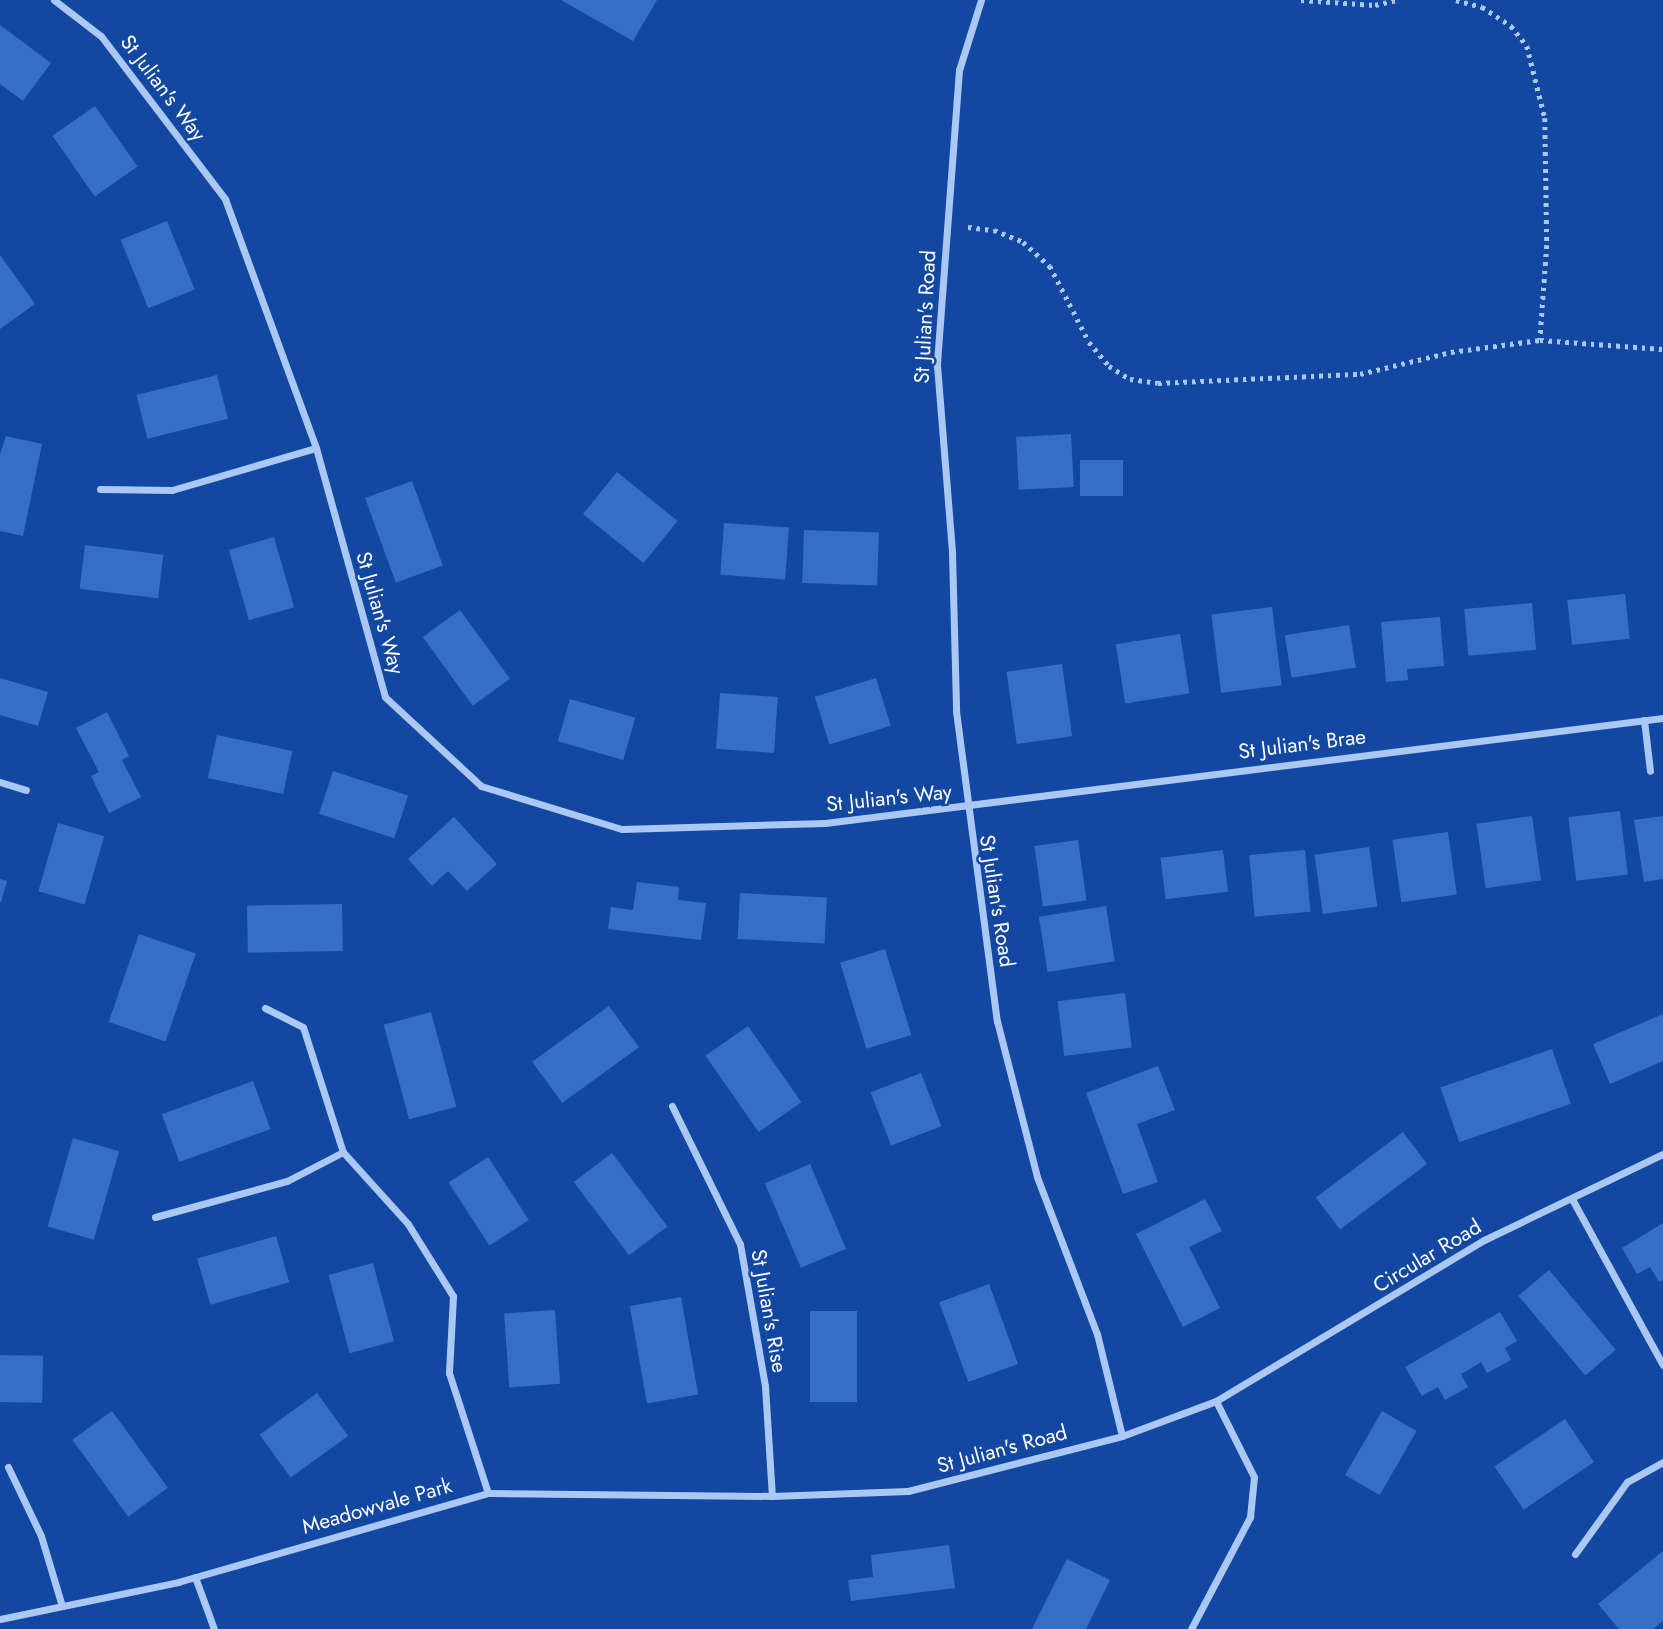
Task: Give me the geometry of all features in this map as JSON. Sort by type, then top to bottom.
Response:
[{"type":"street","name":"St Julian's Way","points":[[54,0],[101,36],[225,198],[316,449],[385,697],[481,786],[622,829],[825,823],[965,808]]},
{"type":"street","name":"St Julian's Road","points":[[772,1496],[908,1491],[1122,1436],[1097,1334],[1037,1177],[1007,1060],[965,808],[956,711],[952,553],[937,365],[959,71],[981,0]]},
{"type":"street","points":[[100,489],[172,490],[316,449]]},
{"type":"street","name":"St Julian's Brae","points":[[965,808],[1663,718]]},
{"type":"street","points":[[1644,720],[1650,771]]},
{"type":"street","points":[[0,782],[26,790]]},
{"type":"street","points":[[265,1008],[303,1027],[344,1152],[408,1224],[453,1296],[449,1373],[488,1493]]},
{"type":"street","name":"St Julian's Rise","points":[[672,1106],[740,1244],[765,1386],[772,1496]]},
{"type":"street","points":[[155,1217],[287,1181],[344,1152]]},
{"type":"street","name":"Circular Road","points":[[1122,1436],[1216,1401],[1485,1240],[1663,1154]]},
{"type":"street","points":[[1572,1199],[1663,1365]]},
{"type":"street","points":[[1191,1629],[1250,1517],[1254,1477],[1216,1401]]},
{"type":"street","points":[[1575,1554],[1627,1482],[1663,1462]]},
{"type":"street","points":[[8,1467],[41,1536],[62,1606]]},
{"type":"street","name":"Meadowvale Park","points":[[0,1619],[195,1577],[488,1493],[772,1496]]},
{"type":"street","points":[[195,1577],[214,1629]]},
{"type":"path","points":[[1301,0],[1375,5],[1397,0]]},
{"type":"path","points":[[1456,0],[1482,7],[1511,26],[1527,46],[1545,118],[1547,245],[1540,340]]},
{"type":"path","points":[[947,225],[994,230],[1023,242],[1050,266],[1089,342],[1109,366],[1130,379],[1158,383],[1360,374],[1451,352],[1540,340],[1663,349]]},
{"type":"building","points":[[561,0],[657,0],[633,41]]},
{"type":"building","points":[[0,25],[51,63],[23,101],[0,84]]},
{"type":"building","points":[[95,106],[137,167],[95,196],[52,136]]},
{"type":"building","points":[[167,221],[195,290],[148,308],[121,240]]},
{"type":"building","points":[[0,255],[35,304],[0,329]]},
{"type":"building","points":[[217,375],[228,419],[147,439],[136,395]]},
{"type":"building","points":[[1071,434],[1074,487],[1019,490],[1016,437]]},
{"type":"building","points":[[6,436],[42,444],[23,536],[0,531],[0,454]]},
{"type":"building","points":[[1080,460],[1123,460],[1123,496],[1080,496]]},
{"type":"building","points":[[617,472],[678,521],[644,563],[583,514]]},
{"type":"building","points":[[412,481],[443,566],[396,583],[365,498]]},
{"type":"building","points":[[724,523],[789,528],[785,579],[720,575]]},
{"type":"building","points":[[804,530],[879,533],[877,586],[802,583]]},
{"type":"building","points":[[274,537],[294,607],[249,620],[229,550]]},
{"type":"building","points":[[85,545],[163,555],[158,598],[80,589]]},
{"type":"building","points":[[1625,594],[1630,639],[1572,645],[1567,600]]},
{"type":"building","points":[[1532,603],[1536,650],[1468,656],[1464,609]]},
{"type":"building","points":[[1272,607],[1282,685],[1221,693],[1211,614]]},
{"type":"building","points":[[460,610],[510,679],[473,706],[423,637]]},
{"type":"building","points":[[1440,617],[1444,666],[1407,669],[1408,680],[1386,682],[1381,622]]},
{"type":"building","points":[[1349,625],[1356,667],[1292,678],[1285,635]]},
{"type":"building","points":[[1180,634],[1189,693],[1125,703],[1116,644]]},
{"type":"building","points":[[1062,664],[1072,736],[1017,744],[1007,672]]},
{"type":"building","points":[[0,678],[48,692],[38,726],[0,715]]},
{"type":"building","points":[[876,678],[891,726],[829,745],[815,697]]},
{"type":"building","points":[[720,693],[778,697],[774,753],[716,749]]},
{"type":"building","points":[[570,699],[635,718],[623,760],[558,741]]},
{"type":"building","points":[[107,712],[129,756],[122,760],[141,797],[109,813],[91,776],[99,772],[76,728]]},
{"type":"building","points":[[217,735],[292,751],[283,794],[208,778]]},
{"type":"building","points":[[333,771],[408,795],[394,838],[319,814]]},
{"type":"building","points":[[1620,811],[1628,875],[1576,881],[1568,817]]},
{"type":"building","points":[[1532,816],[1541,880],[1486,888],[1477,824]]},
{"type":"building","points":[[1663,816],[1663,879],[1644,882],[1634,820]]},
{"type":"building","points":[[454,817],[497,864],[467,891],[448,871],[432,886],[408,859]]},
{"type":"building","points":[[58,823],[104,836],[85,904],[38,891]]},
{"type":"building","points":[[1448,832],[1457,894],[1401,902],[1393,840]]},
{"type":"building","points":[[1078,840],[1086,900],[1043,907],[1034,846]]},
{"type":"building","points":[[1369,847],[1377,906],[1323,914],[1315,855]]},
{"type":"building","points":[[1223,850],[1228,892],[1166,899],[1160,858]]},
{"type":"building","points":[[1305,850],[1310,912],[1255,917],[1249,855]]},
{"type":"building","points":[[0,879],[7,881],[1,902],[0,902]]},
{"type":"building","points":[[637,882],[679,887],[678,900],[706,903],[701,940],[608,929],[611,907],[633,910]]},
{"type":"building","points":[[740,893],[827,898],[824,943],[738,939]]},
{"type":"building","points":[[342,904],[343,951],[248,953],[247,906]]},
{"type":"building","points":[[1106,906],[1115,961],[1048,972],[1039,917]]},
{"type":"building","points":[[139,934],[196,954],[165,1041],[109,1022]]},
{"type":"building","points":[[885,949],[911,1035],[866,1049],[840,963]]},
{"type":"building","points":[[1125,993],[1132,1048],[1064,1056],[1058,1001]]},
{"type":"building","points":[[609,1006],[639,1047],[562,1103],[532,1062]]},
{"type":"building","points":[[431,1012],[456,1107],[409,1119],[384,1025]]},
{"type":"building","points":[[1663,1014],[1663,1061],[1610,1084],[1593,1044]]},
{"type":"building","points":[[748,1026],[801,1102],[759,1132],[705,1056]]},
{"type":"building","points":[[1552,1049],[1571,1104],[1459,1142],[1440,1087]]},
{"type":"building","points":[[1158,1066],[1175,1110],[1137,1124],[1158,1182],[1123,1194],[1086,1093]]},
{"type":"building","points":[[921,1073],[941,1126],[891,1146],[871,1092]]},
{"type":"building","points":[[253,1081],[270,1129],[179,1162],[162,1114]]},
{"type":"building","points":[[1403,1132],[1427,1164],[1340,1230],[1316,1198]]},
{"type":"building","points":[[73,1138],[119,1151],[94,1240],[48,1226]]},
{"type":"building","points":[[612,1153],[667,1226],[629,1255],[574,1182]]},
{"type":"building","points":[[488,1157],[529,1220],[489,1245],[449,1183]]},
{"type":"building","points":[[810,1164],[846,1249],[801,1268],[765,1183]]},
{"type":"building","points":[[1205,1199],[1222,1231],[1189,1247],[1220,1308],[1183,1327],[1136,1234]]},
{"type":"building","points":[[1663,1223],[1663,1280],[1659,1282],[1650,1267],[1637,1274],[1622,1248]]},
{"type":"building","points":[[276,1236],[289,1282],[210,1305],[197,1259]]},
{"type":"building","points":[[373,1263],[394,1341],[350,1353],[329,1275]]},
{"type":"building","points":[[1549,1270],[1616,1350],[1585,1375],[1518,1296]]},
{"type":"building","points":[[989,1284],[1018,1364],[968,1382],[939,1302]]},
{"type":"building","points":[[681,1297],[698,1394],[647,1404],[630,1306]]},
{"type":"building","points":[[555,1310],[560,1384],[509,1387],[504,1314]]},
{"type":"building","points":[[810,1311],[857,1311],[857,1402],[810,1402]]},
{"type":"building","points":[[1500,1312],[1517,1341],[1505,1348],[1511,1360],[1487,1373],[1481,1362],[1461,1374],[1468,1387],[1445,1400],[1438,1387],[1422,1396],[1405,1367]]},
{"type":"building","points":[[0,1355],[43,1356],[42,1403],[0,1402]]},
{"type":"building","points":[[317,1393],[348,1436],[291,1478],[260,1435]]},
{"type":"building","points":[[112,1411],[168,1488],[128,1517],[72,1440]]},
{"type":"building","points":[[1382,1411],[1417,1431],[1380,1495],[1345,1475]]},
{"type":"building","points":[[1565,1419],[1594,1462],[1524,1510],[1495,1467]]},
{"type":"building","points":[[949,1545],[955,1588],[851,1601],[848,1580],[873,1577],[871,1555]]},
{"type":"building","points":[[1663,1551],[1663,1621],[1653,1629],[1619,1629],[1598,1604]]},
{"type":"building","points":[[1067,1559],[1110,1580],[1086,1629],[1032,1629]]}]
